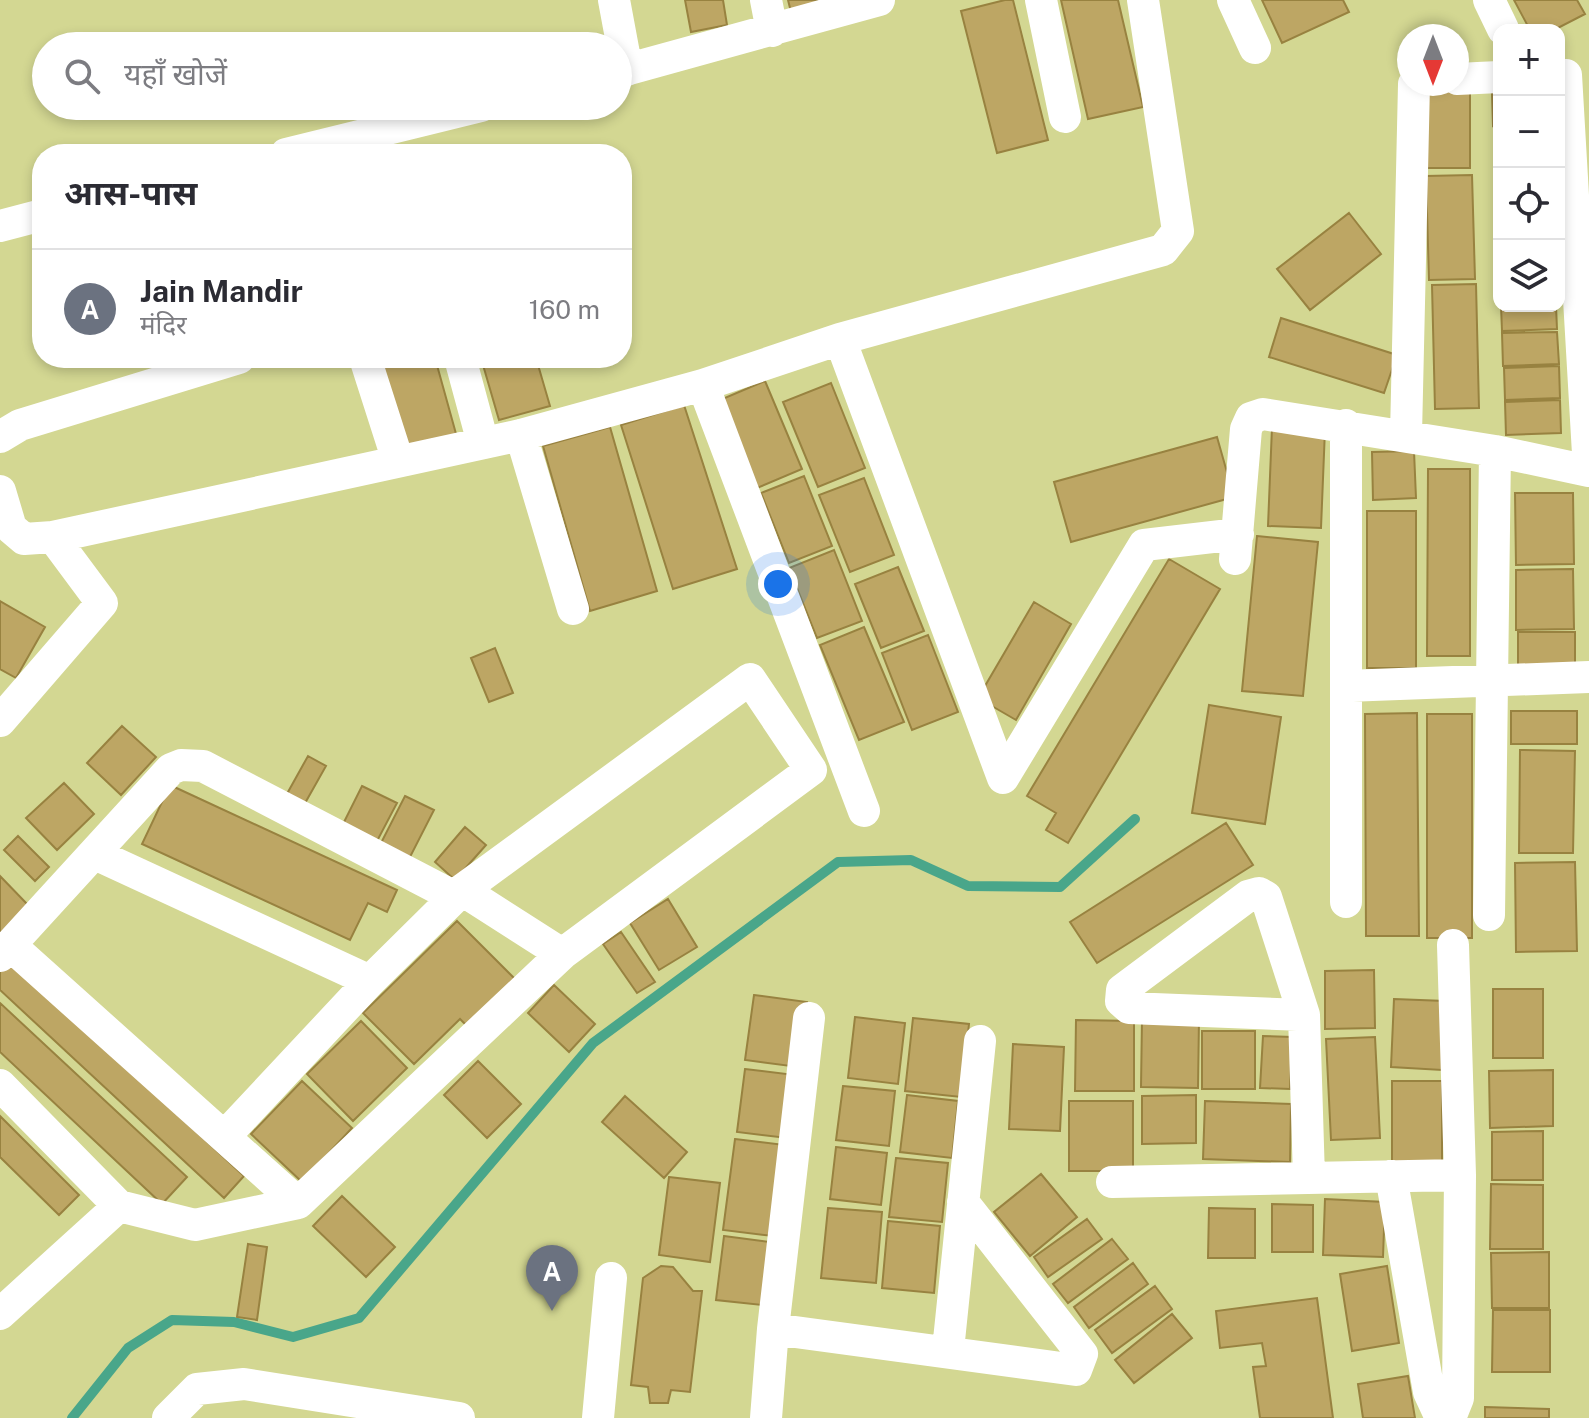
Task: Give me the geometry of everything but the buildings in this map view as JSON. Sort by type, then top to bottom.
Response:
[{"type":"street","points":[[614,0],[618,32]]},
{"type":"street","points":[[632,68],[769,15],[879,0]]},
{"type":"street","points":[[1041,0],[1065,117]]},
{"type":"street","points":[[0,491],[11,528],[24,539],[53,537],[521,435],[703,385],[840,339],[1163,250],[1178,231],[1143,0]]},
{"type":"street","points":[[1233,0],[1255,48]]},
{"type":"street","points":[[1489,0],[1501,24]]},
{"type":"street","points":[[840,339],[1003,778],[1144,545],[1236,547],[1246,429],[1251,418],[1263,414],[1346,425],[1589,471],[1571,75]]},
{"type":"street","points":[[1469,78],[1493,77]]},
{"type":"street","points":[[1406,435],[1414,96]]},
{"type":"street","points":[[327,144],[424,120]]},
{"type":"street","points":[[0,226],[32,218]]},
{"type":"street","points":[[0,437],[20,425],[206,368]]},
{"type":"street","points":[[368,368],[398,461]]},
{"type":"street","points":[[463,368],[483,443]]},
{"type":"street","points":[[703,385],[864,811]]},
{"type":"street","points":[[1346,425],[1346,902]]},
{"type":"street","points":[[521,435],[573,609]]},
{"type":"street","points":[[1489,915],[1495,451]]},
{"type":"street","points":[[7,702],[102,603],[53,537]]},
{"type":"street","points":[[1346,686],[1589,677]]},
{"type":"street","points":[[0,1085],[119,1206],[195,1225],[298,1203],[562,954],[811,770],[750,679],[459,894],[370,981],[225,1136]]},
{"type":"street","points":[[298,1203],[225,1136],[5,950],[171,769],[193,764],[203,766],[459,894],[562,954]]},
{"type":"street","points":[[95,854],[370,981]]},
{"type":"street","points":[[1304,1015],[1129,1008],[1121,1001],[1122,990],[1248,896],[1259,893],[1266,897],[1304,1015],[1309,1178]]},
{"type":"street","points":[[1450,1418],[1458,1398],[1460,1175],[1453,945]]},
{"type":"street","points":[[766,1418],[773,1329],[809,1018]]},
{"type":"street","points":[[948,1350],[980,1041]]},
{"type":"street","points":[[1112,1182],[1460,1175]]},
{"type":"street","points":[[1391,1176],[1429,1392],[1441,1418]]},
{"type":"street","points":[[773,1329],[948,1350],[1076,1370],[1082,1354],[963,1202]]},
{"type":"street","points":[[0,1313],[119,1206]]},
{"type":"street","points":[[598,1418],[611,1278]]},
{"type":"street","points":[[168,1418],[197,1389],[244,1384],[356,1410],[459,1418]]},
{"type":"waterway","points":[[72,1418],[128,1348],[172,1320],[234,1322],[293,1337],[359,1318],[593,1043],[838,862],[911,860],[968,886],[1060,887],[1135,819]]},
{"type":"place","name":"Jain Mandir","points":[[552,1311]]}]
